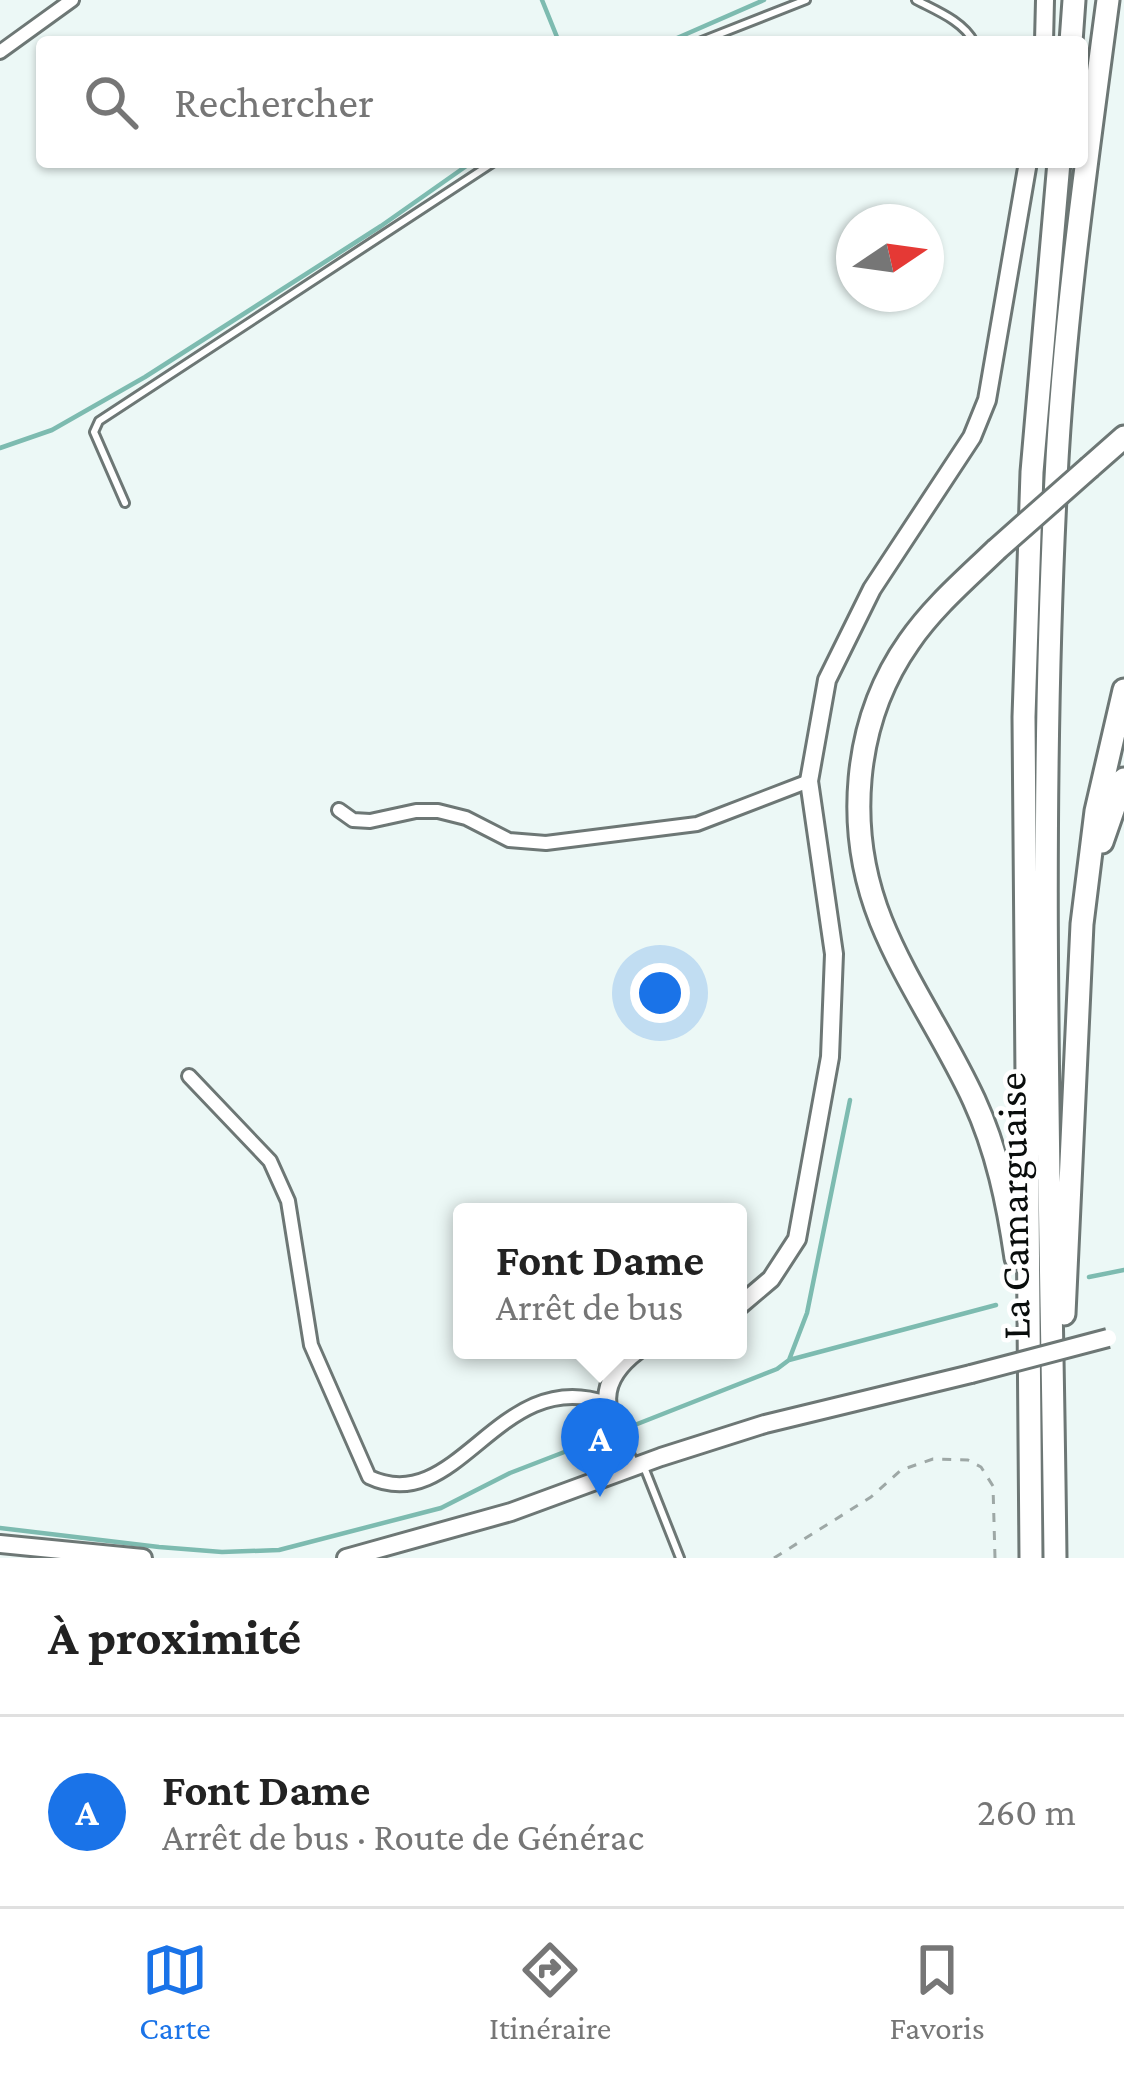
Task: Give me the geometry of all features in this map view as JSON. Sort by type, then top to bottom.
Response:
[{"type":"highway","points":[[1071,36],[1074,0]]},
{"type":"highway","name":"La Camarguaise","points":[[1088,167],[1108,0]]},
{"type":"highway","points":[[1031,1558],[1024,717],[1034,450],[1058,168]]},
{"type":"highway","name":"La Camarguaise","points":[[1055,1558],[1050,641],[1061,393],[1088,168]]},
{"type":"highway","points":[[1020,1558],[1018,1272],[1004,1184],[976,1104],[882,924],[864,863],[858,809],[863,751],[890,674],[922,624],[1124,436]]},
{"type":"highway","points":[[1054,1407],[1067,1288],[1082,924],[1096,811],[1124,690]]},
{"type":"highway","points":[[1082,924],[1124,779]]},
{"type":"street","points":[[0,52],[71,0]]},
{"type":"street","points":[[1044,36],[1045,0]]},
{"type":"street","points":[[747,1299],[771,1279],[797,1238],[830,1058],[834,954],[809,781],[827,680],[872,589],[972,437],[987,400],[1027,168]]},
{"type":"street","points":[[339,810],[353,820],[438,811],[466,818],[509,840],[546,843],[697,824],[809,781]]},
{"type":"street","points":[[188,1076],[270,1161],[288,1201],[311,1345],[369,1477],[385,1484],[412,1482],[446,1468],[520,1409],[565,1394],[609,1411]]},
{"type":"street","points":[[346,1558],[512,1512],[765,1424],[1116,1336]]},
{"type":"street","points":[[626,1359],[605,1387],[622,1448],[637,1466]]},
{"type":"street","points":[[0,1544],[143,1558]]},
{"type":"lane","points":[[713,36],[806,0]]},
{"type":"lane","points":[[916,0],[971,36]]},
{"type":"lane","points":[[125,503],[94,432],[99,421],[485,168]]},
{"type":"lane","points":[[637,1466],[680,1558]]},
{"type":"path","points":[[773,1558],[872,1497],[901,1470],[933,1459],[968,1460],[981,1467],[993,1486],[995,1558]]},
{"type":"waterway","points":[[542,0],[557,36]]},
{"type":"waterway","points":[[682,36],[764,0]]},
{"type":"waterway","points":[[0,448],[52,430],[145,377],[463,168]]},
{"type":"waterway","points":[[789,1360],[807,1313],[850,1100]]},
{"type":"waterway","points":[[1089,1277],[1124,1270]]},
{"type":"waterway","points":[[622,1430],[777,1369],[789,1360],[996,1305]]},
{"type":"waterway","points":[[0,1528],[222,1552],[279,1550],[441,1508],[510,1473],[611,1434]]},
{"type":"place","name":"Font Dame","points":[[600,1497]]}]
